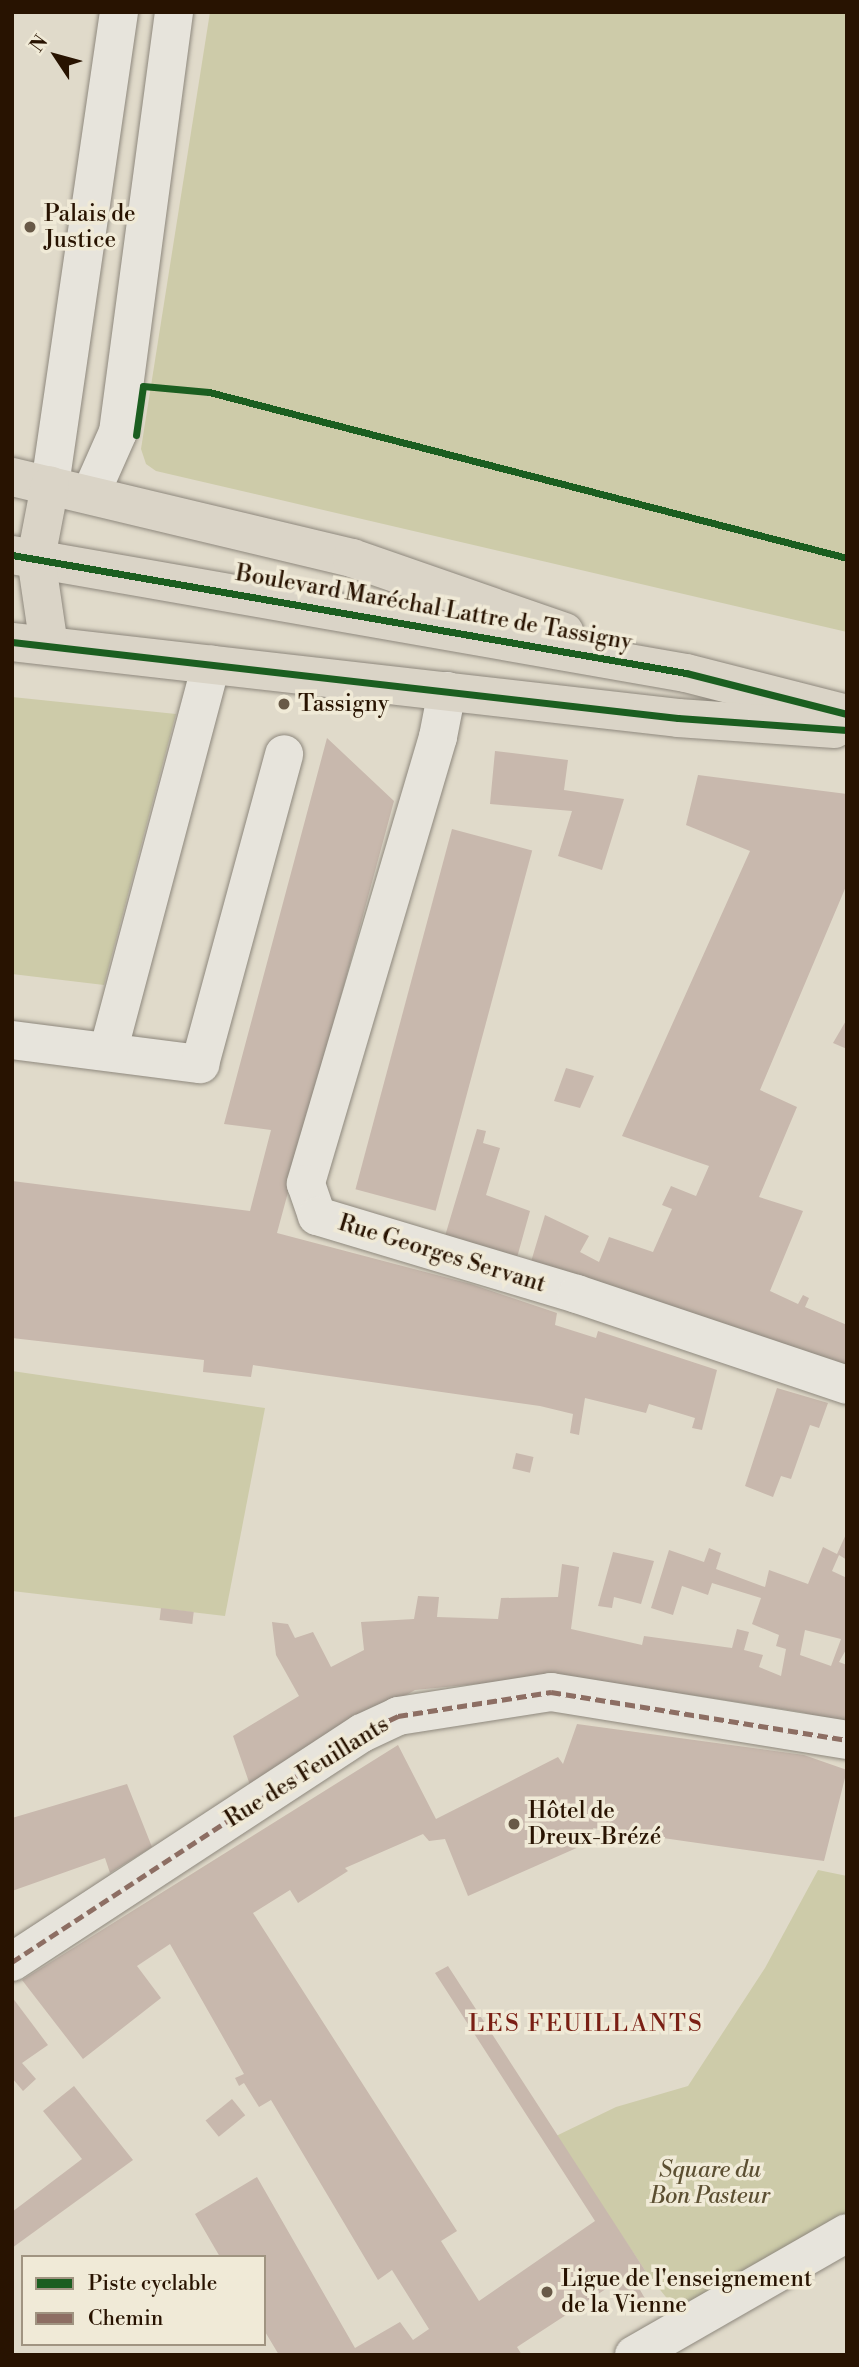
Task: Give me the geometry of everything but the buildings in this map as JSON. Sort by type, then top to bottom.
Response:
[{"type":"main road","points":[[12,477],[91,493],[352,558],[686,673]]},
{"type":"main road","points":[[50,485],[20,561],[31,644],[678,718],[847,730]]},
{"type":"main road","points":[[20,561],[91,493]]},
{"type":"main road","name":"Boulevard Maréchal Lattre de Tassigny","points":[[20,561],[427,625],[686,673],[847,714]]},
{"type":"main road","points":[[427,625],[448,643],[447,691]]},
{"type":"street","points":[[50,485],[118,23],[173,24],[118,432],[91,493]]},
{"type":"street","points":[[108,1052],[211,664]]},
{"type":"street","name":"Rue Georges Servant","points":[[447,691],[439,737],[306,1184],[317,1216],[577,1294],[847,1385]]},
{"type":"street","points":[[12,1040],[200,1065],[284,754]]},
{"type":"street","name":"Rue des Feuillants","points":[[12,1962],[362,1733],[398,1716],[551,1692],[847,1740]]},
{"type":"street","points":[[634,2355],[847,2233]]},
{"type":"green space","points":[[210,12],[847,12],[847,632],[156,471],[146,464],[141,449]]},
{"type":"green space","points":[[12,697],[176,714],[104,985],[12,974]]},
{"type":"green space","points":[[12,1371],[265,1408],[225,1616],[12,1591]]},
{"type":"green space","name":"Square du Bon Pasteur","points":[[818,1870],[847,1876],[847,2219],[683,2318],[648,2275],[556,2136],[616,2107],[688,2086],[765,1968]]},
{"type":"marked path","points":[[12,1962],[362,1733],[398,1716],[551,1692],[847,1740]]},
{"type":"cycle path","points":[[136,435],[143,386],[209,392],[847,558]]},
{"type":"cycle path","points":[[12,555],[686,673],[847,714]]},
{"type":"cycle path","points":[[12,642],[678,718],[847,730]]},
{"type":"place","name":"Palais de Justice","points":[[30,227]]},
{"type":"place","name":"Tassigny","points":[[284,704]]},
{"type":"place","name":"Hôtel de Dreux-Brézé","points":[[514,1824]]},
{"type":"place","name":"Ligue de l'enseignement de la Vienne","points":[[547,2292]]},
{"type":"district","name":"LES FEUILLANTS","points":[[586,2025]]}]
